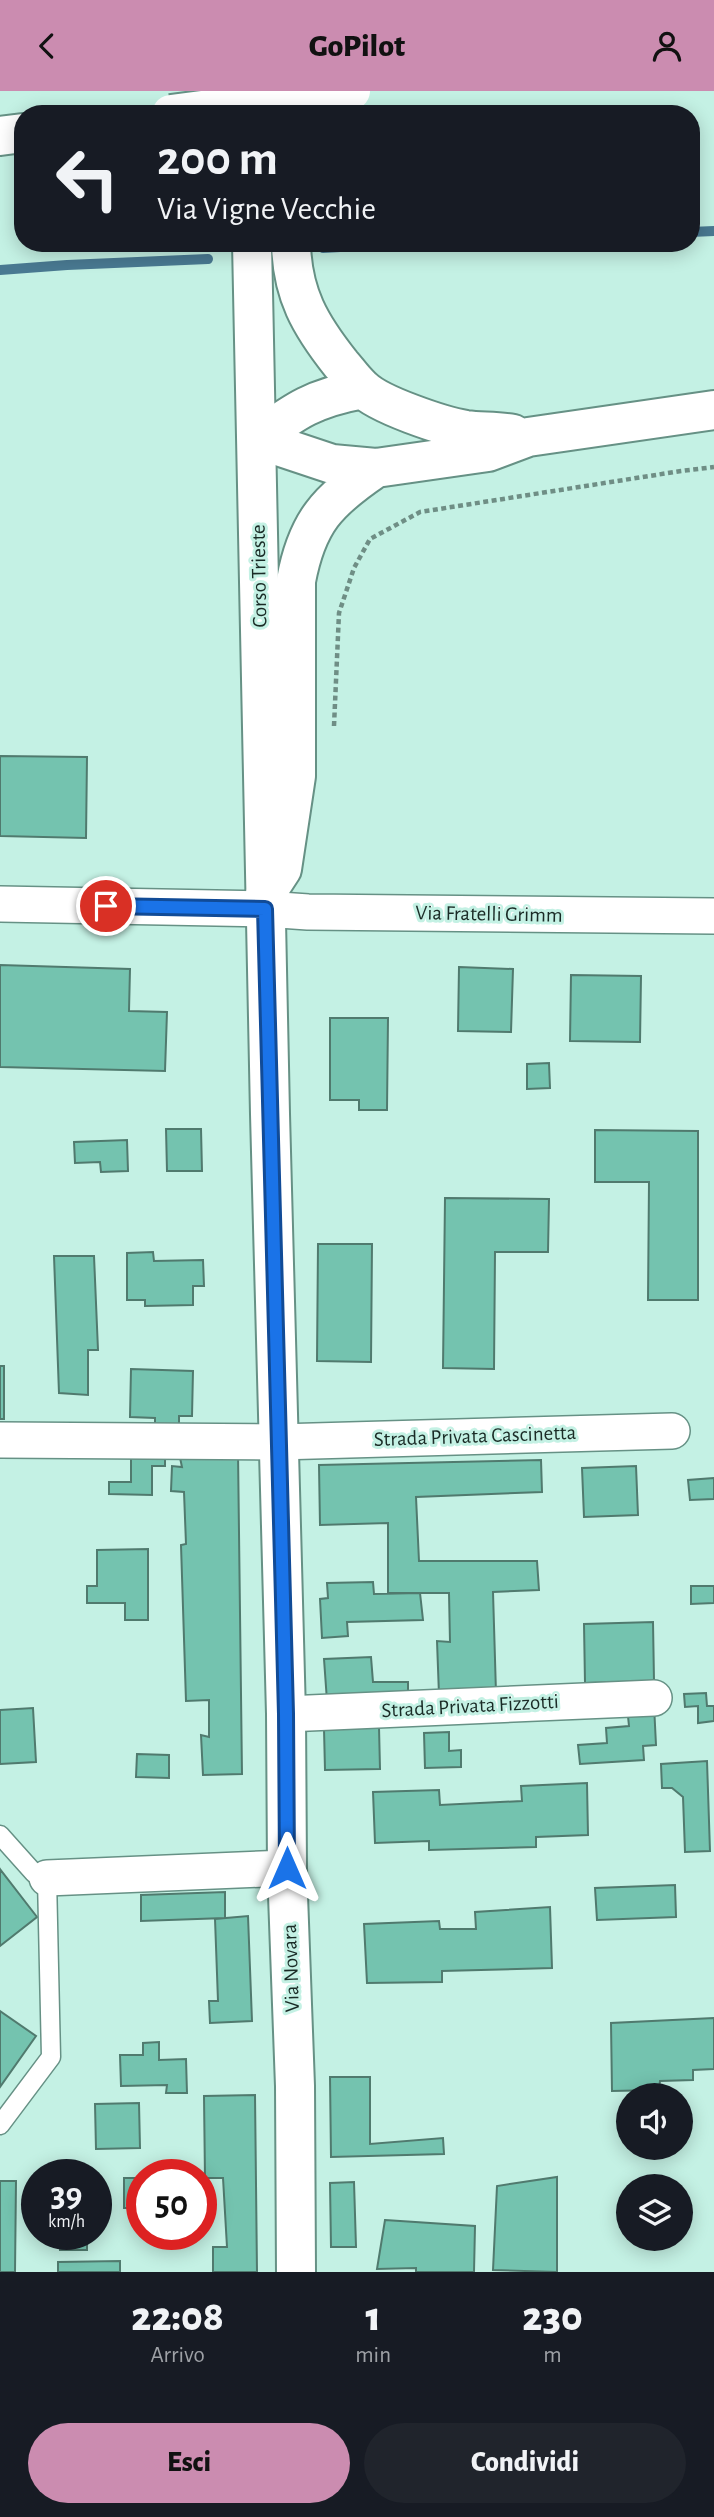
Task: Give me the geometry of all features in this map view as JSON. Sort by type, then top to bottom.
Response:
[{"type":"main road","points":[[242,105],[351,91]]},
{"type":"main road","name":"Corso Trieste","points":[[252,252],[265,902]]},
{"type":"main road","points":[[292,252],[296,289],[306,314],[320,337],[363,389],[380,400],[415,415],[466,430],[491,430],[528,437]]},
{"type":"main road","points":[[257,439],[307,404],[332,395],[363,389]]},
{"type":"main road","points":[[257,439],[332,464],[376,468],[488,452],[528,437],[714,410]]},
{"type":"main road","points":[[265,902],[282,869],[296,776],[296,581],[300,556],[306,538],[331,503],[376,468]]},
{"type":"main road","name":"Via Novara","points":[[265,902],[286,1714],[287,1868],[295,2086],[296,2272]]},
{"type":"street","name":"Via Fratelli Grimm","points":[[0,904],[265,902],[308,912],[714,916]]},
{"type":"street","name":"Strada Privata Cascinetta","points":[[0,1440],[278,1442],[672,1431]]},
{"type":"street","name":"Strada Privata Fizzotti","points":[[286,1714],[654,1698]]},
{"type":"street","points":[[47,1878],[287,1868]]},
{"type":"lane","points":[[0,1835],[34,1873],[47,1878],[51,2057],[0,2125]]},
{"type":"path","points":[[333,731],[339,614],[354,568],[370,539],[420,512],[714,467]]},
{"type":"building","points":[[0,756],[87,757],[86,838],[0,836]]},
{"type":"building","points":[[0,965],[130,969],[129,1011],[167,1012],[165,1071],[0,1067]]},
{"type":"building","points":[[459,967],[513,969],[511,1032],[458,1031]]},
{"type":"building","points":[[571,975],[641,976],[640,1042],[570,1041]]},
{"type":"building","points":[[330,1018],[388,1018],[387,1110],[359,1110],[359,1100],[330,1100]]},
{"type":"building","points":[[549,1063],[550,1088],[527,1089],[527,1064]]},
{"type":"building","points":[[166,1129],[201,1129],[202,1171],[167,1171]]},
{"type":"building","points":[[595,1130],[698,1131],[698,1300],[648,1300],[649,1182],[595,1182]]},
{"type":"building","points":[[127,1140],[128,1171],[101,1172],[100,1162],[75,1163],[74,1142]]},
{"type":"building","points":[[445,1198],[549,1199],[548,1252],[495,1252],[494,1369],[443,1368]]},
{"type":"building","points":[[318,1244],[372,1244],[371,1362],[317,1361]]},
{"type":"building","points":[[153,1252],[154,1261],[203,1260],[204,1286],[193,1286],[193,1305],[145,1306],[145,1300],[127,1300],[127,1253]]},
{"type":"building","points":[[54,1256],[94,1256],[98,1350],[88,1350],[88,1395],[59,1393]]},
{"type":"building","points":[[0,1366],[4,1366],[4,1419],[0,1419]]},
{"type":"building","points":[[131,1369],[193,1371],[192,1416],[179,1416],[179,1427],[155,1427],[155,1418],[130,1417]]},
{"type":"building","points":[[238,1452],[242,1774],[203,1775],[201,1735],[209,1737],[209,1700],[186,1701],[181,1545],[186,1544],[184,1492],[171,1491],[172,1466],[182,1467],[179,1453]]},
{"type":"building","points":[[131,1454],[165,1454],[165,1466],[152,1466],[152,1495],[109,1494],[109,1482],[131,1482]]},
{"type":"building","points":[[541,1460],[542,1492],[416,1497],[419,1561],[537,1561],[539,1590],[493,1592],[496,1693],[439,1695],[437,1641],[450,1642],[449,1593],[388,1593],[388,1523],[320,1525],[319,1465]]},
{"type":"building","points":[[636,1466],[638,1515],[584,1517],[582,1468]]},
{"type":"building","points":[[714,1478],[714,1499],[690,1500],[688,1480]]},
{"type":"building","points":[[148,1549],[148,1620],[125,1620],[125,1603],[87,1603],[87,1586],[97,1586],[97,1550]]},
{"type":"building","points":[[373,1582],[374,1594],[420,1593],[423,1620],[347,1622],[348,1636],[322,1638],[320,1599],[328,1598],[327,1583]]},
{"type":"building","points":[[691,1586],[714,1586],[714,1603],[691,1604]]},
{"type":"building","points":[[653,1622],[654,1681],[585,1683],[584,1624]]},
{"type":"building","points":[[371,1657],[373,1682],[408,1682],[408,1696],[327,1701],[324,1659]]},
{"type":"building","points":[[706,1693],[707,1706],[714,1706],[714,1721],[698,1723],[698,1706],[685,1707],[684,1694]]},
{"type":"building","points":[[654,1705],[656,1745],[643,1746],[644,1760],[580,1764],[578,1745],[607,1743],[606,1728],[629,1726],[627,1707]]},
{"type":"building","points":[[33,1708],[36,1762],[0,1764],[0,1710]]},
{"type":"building","points":[[379,1727],[380,1769],[325,1770],[324,1729]]},
{"type":"building","points":[[449,1732],[449,1751],[461,1750],[461,1767],[425,1768],[424,1733]]},
{"type":"building","points":[[137,1754],[169,1755],[169,1778],[136,1777]]},
{"type":"building","points":[[707,1761],[710,1851],[685,1852],[683,1797],[672,1788],[662,1788],[661,1764]]},
{"type":"building","points":[[587,1783],[588,1835],[536,1837],[536,1847],[429,1850],[429,1841],[375,1843],[373,1792],[439,1790],[440,1805],[522,1801],[521,1786]]},
{"type":"building","points":[[0,1869],[37,1917],[0,1946]]},
{"type":"building","points":[[675,1885],[676,1917],[597,1920],[595,1888]]},
{"type":"building","points":[[225,1892],[225,1918],[141,1921],[141,1895]]},
{"type":"building","points":[[550,1907],[552,1968],[442,1971],[442,1982],[367,1983],[364,1924],[439,1921],[440,1929],[476,1929],[475,1912]]},
{"type":"building","points":[[248,1916],[252,2021],[210,2023],[209,2001],[218,2001],[215,1919]]},
{"type":"building","points":[[0,2011],[36,2036],[0,2087]]},
{"type":"building","points":[[714,2018],[714,2069],[693,2070],[693,2080],[616,2083],[616,2091],[612,2091],[611,2023]]},
{"type":"building","points":[[159,2042],[159,2060],[186,2059],[187,2093],[166,2093],[167,2085],[121,2086],[120,2055],[143,2055],[143,2043]]},
{"type":"building","points":[[330,2077],[370,2077],[370,2144],[443,2138],[444,2154],[331,2157]]},
{"type":"building","points":[[255,2095],[257,2272],[213,2272],[213,2250],[227,2247],[223,2178],[217,2178],[217,2159],[205,2159],[204,2096]]},
{"type":"building","points":[[139,2103],[140,2148],[96,2149],[95,2104]]},
{"type":"building","points":[[557,2177],[557,2272],[493,2270],[497,2186]]},
{"type":"building","points":[[124,2178],[126,2178],[126,2208]]},
{"type":"building","points":[[0,2181],[16,2181],[15,2272],[0,2272]]},
{"type":"building","points":[[354,2182],[356,2247],[331,2247],[330,2183]]},
{"type":"building","points":[[385,2220],[475,2226],[474,2272],[416,2272],[416,2268],[377,2269]]},
{"type":"building","points":[[120,2261],[120,2272],[58,2272],[58,2262]]},
{"type":"waterway","points":[[700,232],[714,231]]},
{"type":"waterway","points":[[0,270],[208,259]]},
{"type":"route","points":[[106,906],[265,909],[286,1714],[287,1868]]}]
